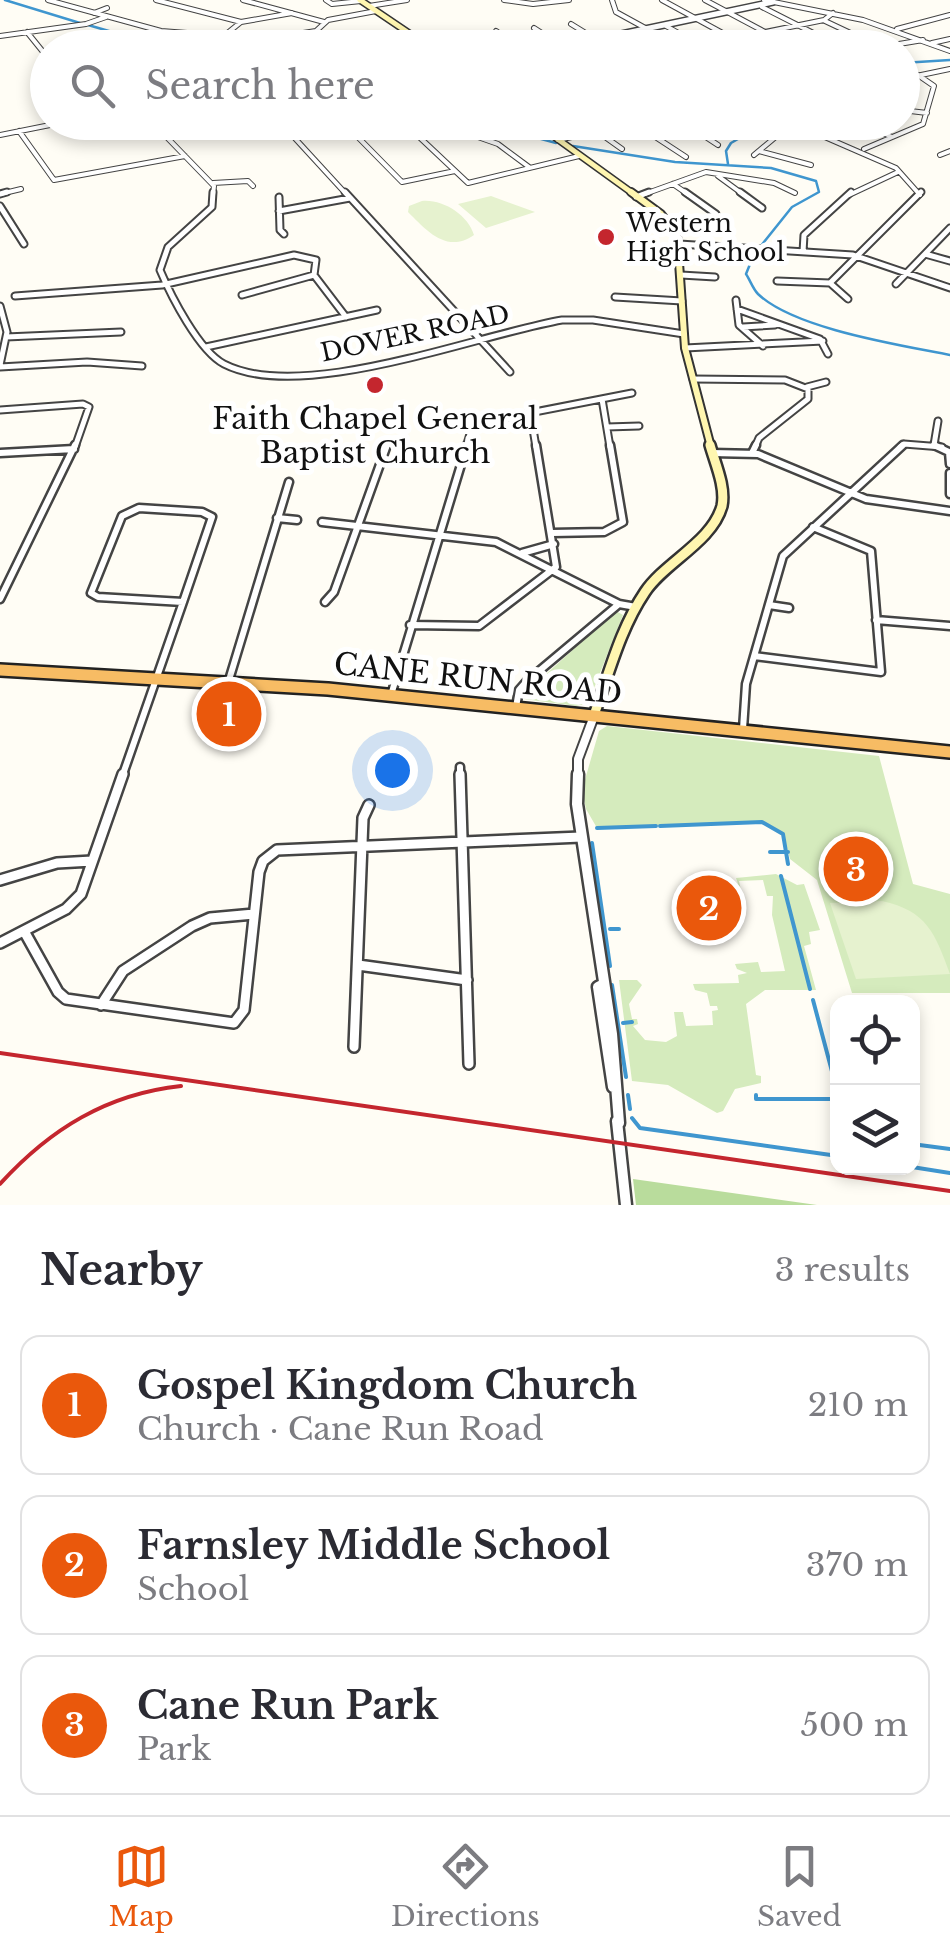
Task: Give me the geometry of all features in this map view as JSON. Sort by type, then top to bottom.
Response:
[{"type":"highway","name":"CANE RUN ROAD","points":[[0,670],[229,680],[392,694],[950,752]]},
{"type":"main road","points":[[361,0],[403,30]]},
{"type":"main road","points":[[558,140],[671,224],[679,244],[685,348],[723,495],[718,517],[667,565],[636,607],[594,715]]},
{"type":"street","points":[[48,0],[158,30]]},
{"type":"street","points":[[156,0],[241,22],[292,13]]},
{"type":"street","points":[[243,0],[324,22],[407,0]]},
{"type":"street","points":[[326,0],[332,4],[361,0]]},
{"type":"street","points":[[504,0],[533,4],[568,0]]},
{"type":"street","points":[[612,0],[616,12],[648,30],[762,7],[774,1]]},
{"type":"street","points":[[662,0],[718,30]]},
{"type":"street","points":[[705,0],[762,30]]},
{"type":"street","points":[[764,0],[896,29],[950,15]]},
{"type":"street","points":[[762,7],[807,30]]},
{"type":"street","points":[[92,13],[107,8]]},
{"type":"street","points":[[775,30],[824,20],[833,13]]},
{"type":"street","points":[[41,30],[106,17]]},
{"type":"street","points":[[824,20],[845,30]]},
{"type":"street","points":[[231,30],[241,22]]},
{"type":"street","points":[[318,30],[324,22]]},
{"type":"street","points":[[571,24],[580,30]]},
{"type":"street","points":[[666,26],[673,30]]},
{"type":"street","points":[[27,32],[30,36]]},
{"type":"street","points":[[0,36],[30,32]]},
{"type":"street","points":[[920,38],[950,50]]},
{"type":"street","points":[[931,43],[950,39]]},
{"type":"street","points":[[920,41],[924,40]]},
{"type":"street","points":[[920,75],[950,69]]},
{"type":"street","points":[[920,76],[933,84],[920,125]]},
{"type":"street","points":[[920,112],[927,113]]},
{"type":"street","points":[[1,133],[30,129]]},
{"type":"street","points":[[20,131],[54,180],[186,156]]},
{"type":"street","points":[[166,284],[160,270],[161,259],[168,247],[212,207],[216,192],[170,140]]},
{"type":"street","points":[[297,140],[510,372]]},
{"type":"street","points":[[360,140],[402,182],[456,171]]},
{"type":"street","points":[[422,140],[468,183],[579,156]]},
{"type":"street","points":[[486,140],[498,144],[530,168]]},
{"type":"street","points":[[610,140],[622,148]]},
{"type":"street","points":[[660,140],[686,158]]},
{"type":"street","points":[[710,140],[718,145]]},
{"type":"street","points":[[772,140],[756,153],[811,165]]},
{"type":"street","points":[[825,140],[863,150],[900,172],[922,194],[830,283]]},
{"type":"street","points":[[863,150],[887,140]]},
{"type":"street","points":[[940,155],[950,151]]},
{"type":"street","points":[[636,197],[703,172],[774,182],[796,193]]},
{"type":"street","points":[[804,252],[804,235],[853,191],[900,172]]},
{"type":"street","points":[[717,175],[762,208]]},
{"type":"street","points":[[212,183],[248,181],[252,186]]},
{"type":"street","points":[[671,184],[716,214]]},
{"type":"street","points":[[0,194],[21,189]]},
{"type":"street","points":[[279,196],[280,230],[284,234]]},
{"type":"street","points":[[279,211],[350,198]]},
{"type":"street","points":[[0,206],[24,244]]},
{"type":"street","points":[[0,225],[10,223]]},
{"type":"street","points":[[896,284],[948,232]]},
{"type":"street","points":[[679,244],[857,256],[950,288]]},
{"type":"street","points":[[924,254],[950,261]]},
{"type":"street","points":[[16,296],[166,284],[294,255],[316,260],[314,275],[346,317]]},
{"type":"street","points":[[242,295],[314,275]]},
{"type":"street","points":[[681,275],[715,277]]},
{"type":"street","points":[[777,281],[830,283],[848,299]]},
{"type":"street","name":"DOVER ROAD","points":[[166,284],[206,347],[217,359],[242,370],[352,370],[578,319],[684,334]]},
{"type":"street","points":[[615,297],[682,301]]},
{"type":"street","points":[[736,300],[742,327],[763,346]]},
{"type":"street","points":[[0,306],[6,337],[0,366],[87,362],[142,366]]},
{"type":"street","points":[[737,308],[823,340]]},
{"type":"street","points":[[206,347],[377,310]]},
{"type":"street","points":[[742,327],[776,324]]},
{"type":"street","points":[[6,337],[121,332]]},
{"type":"street","points":[[685,348],[823,340]]},
{"type":"street","points":[[823,340],[828,354]]},
{"type":"street","points":[[692,379],[786,380],[805,387],[826,382]]},
{"type":"street","points":[[752,454],[759,438],[808,399],[810,394],[805,387]]},
{"type":"street","points":[[392,694],[474,424],[632,393]]},
{"type":"street","points":[[552,534],[604,532],[623,522],[602,398]]},
{"type":"street","points":[[0,410],[83,404],[89,407],[74,448],[0,599]]},
{"type":"street","points":[[410,625],[476,627],[557,565],[530,411]]},
{"type":"street","points":[[934,444],[938,421]]},
{"type":"street","points":[[607,427],[639,426]]},
{"type":"street","points":[[325,602],[334,592],[388,451],[387,444]]},
{"type":"street","points":[[743,730],[744,697],[783,556],[904,444],[934,444],[948,451],[950,464]]},
{"type":"street","points":[[0,453],[74,448]]},
{"type":"street","points":[[712,453],[752,454],[850,493],[892,505],[950,511]]},
{"type":"street","points":[[950,473],[950,494]]},
{"type":"street","points":[[229,680],[289,482]]},
{"type":"street","points":[[0,943],[75,902],[157,677],[183,602],[211,515],[135,508],[126,511],[91,593],[98,597],[183,602]]},
{"type":"street","points":[[277,518],[297,520]]},
{"type":"street","points":[[322,522],[496,542],[619,604],[636,607]]},
{"type":"street","points":[[754,656],[879,673],[870,550],[813,527]]},
{"type":"street","points":[[521,553],[540,551],[554,544]]},
{"type":"street","points":[[516,707],[519,690],[526,682],[619,604]]},
{"type":"street","points":[[769,605],[790,608]]},
{"type":"street","points":[[876,620],[950,626]]},
{"type":"street","points":[[594,715],[578,759],[581,837],[612,1034],[626,1205]]},
{"type":"street","points":[[460,766],[469,1064]]},
{"type":"street","points":[[354,1047],[363,818],[369,805]]},
{"type":"street","points":[[24,931],[60,995],[101,1005],[229,1023],[239,1020],[244,1010],[259,872],[273,852],[291,846],[581,837]]},
{"type":"street","points":[[0,880],[57,863],[92,860]]},
{"type":"street","points":[[101,1005],[124,971],[192,926],[218,916],[254,914]]},
{"type":"street","points":[[358,965],[467,980]]},
{"type":"green space","points":[[491,196],[535,212],[486,228],[458,204]]},
{"type":"green space","points":[[422,201],[454,210],[474,235],[455,242],[430,233],[408,212],[409,206]]},
{"type":"green space","points":[[616,611],[623,615],[588,703],[576,706],[524,699],[525,693]]},
{"type":"green space","points":[[607,726],[879,756],[913,884],[950,894],[950,993],[852,993],[817,880],[790,859],[784,837],[762,822],[597,828],[586,809],[582,790],[599,731]]},
{"type":"green space","points":[[776,874],[797,885],[804,884],[820,930],[809,932],[811,944],[804,946],[816,990],[765,990],[746,1004],[756,1075],[761,1076],[761,1083],[735,1089],[723,1111],[717,1113],[668,1085],[632,1081],[619,980],[637,980],[642,985],[629,1004],[632,1019],[637,1019],[638,1024],[633,1026],[645,1040],[666,1042],[677,1036],[674,1012],[683,1012],[686,1026],[713,1025],[712,1011],[718,1010],[717,1006],[710,1006],[707,993],[695,990],[693,984],[739,983],[738,975],[747,973],[735,964],[758,962],[761,972],[785,971],[772,915],[773,896],[767,896],[763,880],[739,881],[742,895],[736,878]]},
{"type":"green space","points":[[882,901],[910,911],[927,926],[950,974],[856,979],[830,903]]},
{"type":"green space","points":[[633,1179],[817,1205],[636,1205]]},
{"type":"waterway","points":[[5,0],[80,23]]},
{"type":"waterway","points":[[88,25],[105,30]]},
{"type":"waterway","points":[[920,62],[950,60]]},
{"type":"waterway","points":[[545,140],[556,143]]},
{"type":"waterway","points":[[728,164],[726,151],[736,140]]},
{"type":"waterway","points":[[573,146],[675,162],[771,168],[816,181],[819,192],[792,207],[760,247]]},
{"type":"waterway","points":[[755,252],[746,274],[758,294],[775,306],[849,334],[950,355]]},
{"type":"waterway","points":[[660,826],[762,822],[783,834],[786,852]]},
{"type":"waterway","points":[[597,828],[656,826]]},
{"type":"waterway","points":[[592,843],[610,966]]},
{"type":"waterway","points":[[770,852],[786,852]]},
{"type":"waterway","points":[[786,852],[788,864]]},
{"type":"waterway","points":[[781,876],[810,989]]},
{"type":"waterway","points":[[610,929],[619,929]]},
{"type":"waterway","points":[[612,985],[626,1077]]},
{"type":"waterway","points":[[813,1000],[836,1085]]},
{"type":"waterway","points":[[623,1023],[632,1022]]},
{"type":"waterway","points":[[628,1095],[630,1109]]},
{"type":"waterway","points":[[756,1095],[756,1099],[830,1099]]},
{"type":"waterway","points":[[632,1118],[640,1128],[830,1155]]},
{"type":"waterway","points":[[920,1145],[950,1149]]},
{"type":"waterway","points":[[920,1168],[950,1173]]},
{"type":"railway","points":[[0,1053],[950,1191]]},
{"type":"railway","points":[[0,1184],[39,1147],[81,1117],[129,1097],[181,1086]]},
{"type":"place","name":"Western High School","points":[[606,237]]},
{"type":"place","name":"Faith Chapel General Baptist Church","points":[[375,385]]},
{"type":"place","name":"Gospel Kingdom Church","points":[[229,714]]},
{"type":"place","name":"Cane Run Park","points":[[856,869]]},
{"type":"place","name":"Farnsley Middle School","points":[[709,908]]}]
